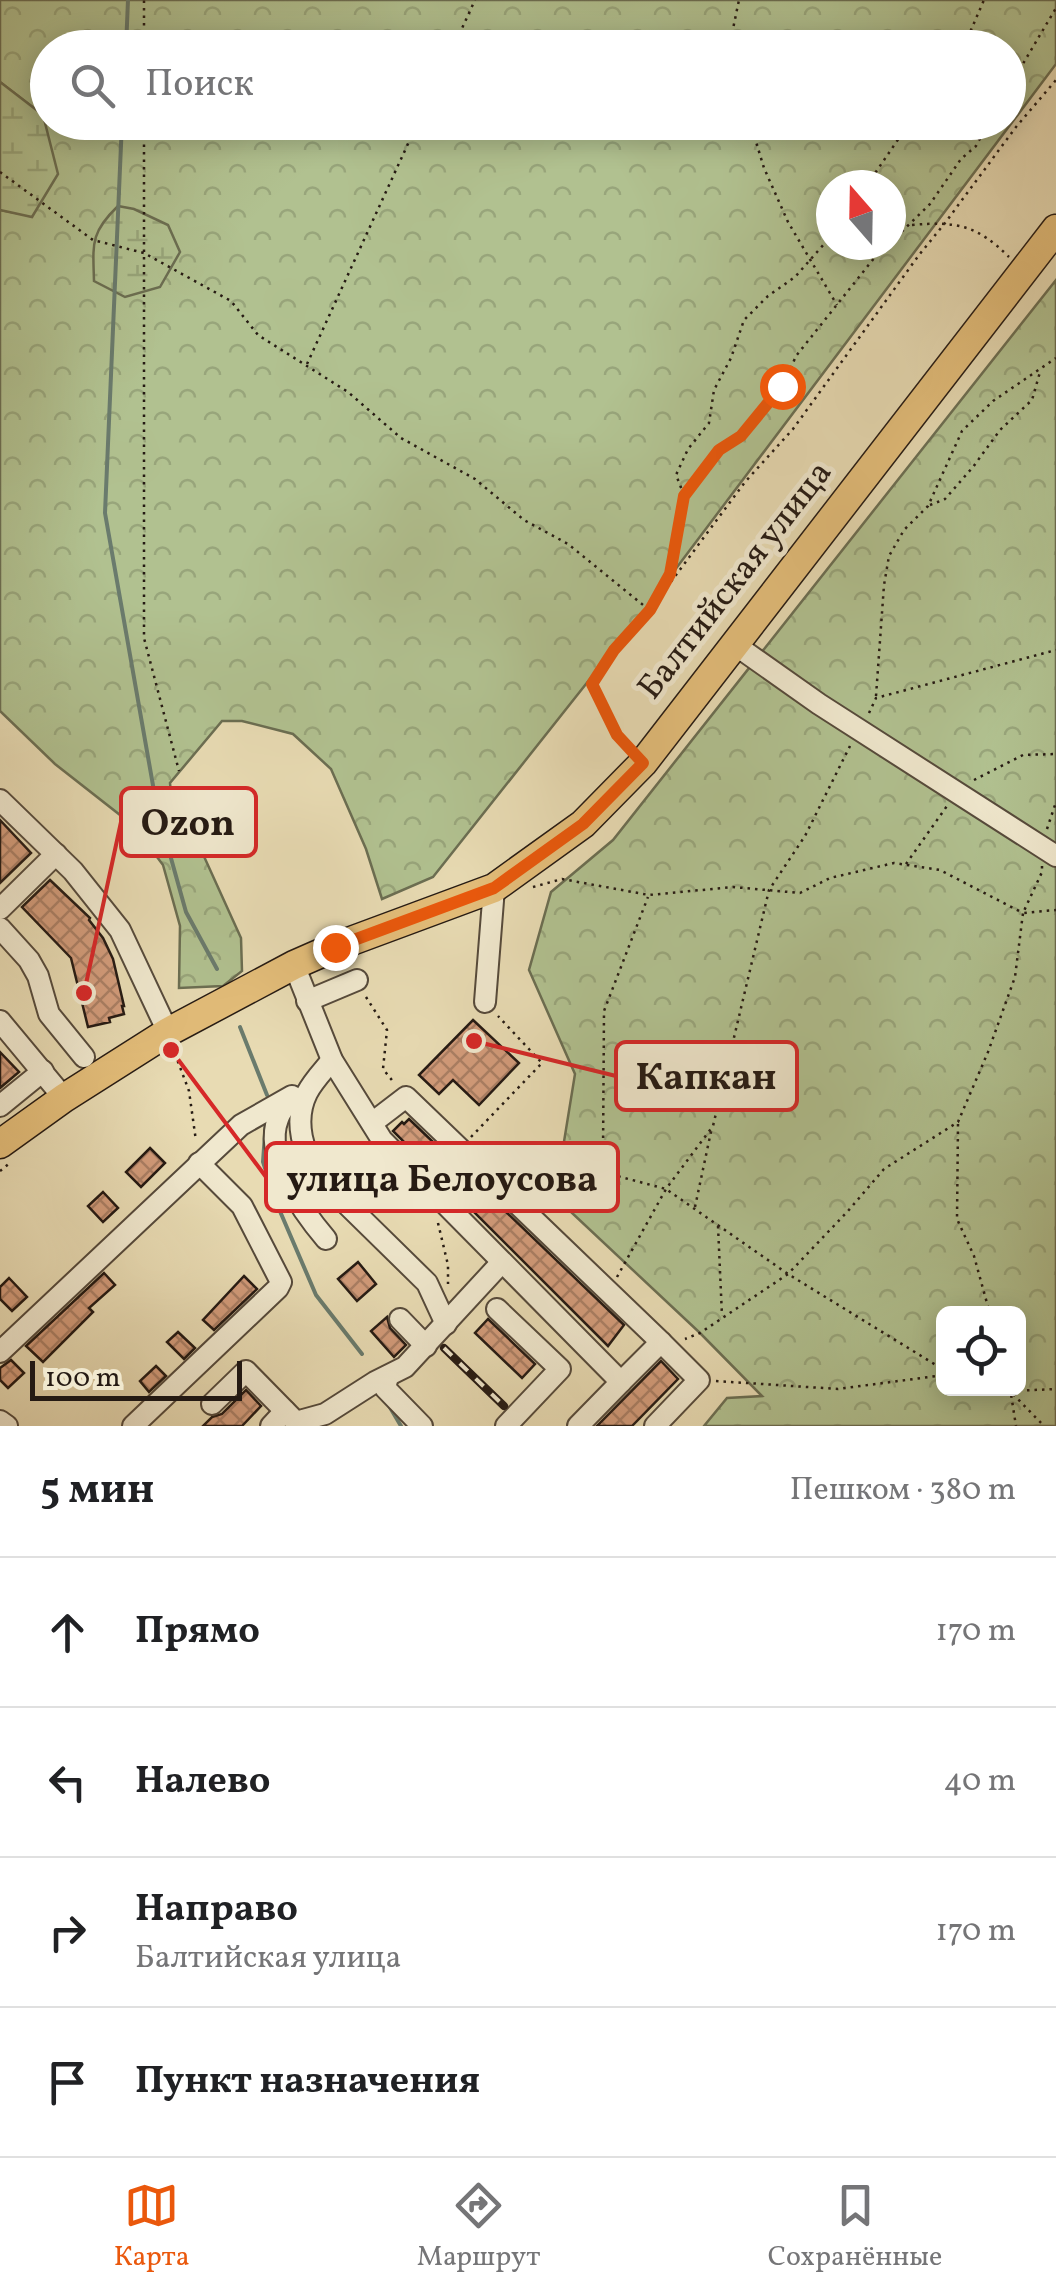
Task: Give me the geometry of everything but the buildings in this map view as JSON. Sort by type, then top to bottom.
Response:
[{"type":"main road","name":"Балтийская улица","points":[[9,1150],[64,1098],[171,1043],[294,965],[494,888],[583,824],[643,763],[1056,229]]},
{"type":"street","points":[[734,644],[1048,852]]},
{"type":"street","points":[[0,800],[73,871],[120,930],[171,1043]]},
{"type":"street","points":[[0,909],[56,854]]},
{"type":"street","points":[[485,1002],[494,888]]},
{"type":"street","points":[[0,928],[29,960],[49,1014],[84,1056]]},
{"type":"street","points":[[294,965],[332,1060],[382,1140],[621,1382]]},
{"type":"street","points":[[308,1001],[358,980]]},
{"type":"street","points":[[0,1021],[64,1098]]},
{"type":"street","points":[[326,1240],[282,1172],[274,1136],[278,1119],[292,1096],[314,1072],[332,1060]]},
{"type":"street","points":[[332,1060],[308,1092],[302,1110],[303,1146],[310,1164],[427,1283],[446,1324]]},
{"type":"street","points":[[0,1106],[43,1071]]},
{"type":"street","points":[[0,1352],[241,1125],[292,1096]]},
{"type":"street","points":[[372,1124],[406,1097],[700,1380],[655,1426]]},
{"type":"street","points":[[134,1426],[281,1282],[242,1206],[199,1162]]},
{"type":"street","points":[[212,1404],[246,1371],[278,1419],[296,1422],[325,1414],[405,1367],[502,1262]]},
{"type":"street","points":[[497,1310],[560,1369],[506,1426]]},
{"type":"street","points":[[400,1318],[426,1346]]},
{"type":"street","points":[[578,1426],[661,1342]]},
{"type":"street","points":[[388,1376],[385,1388],[422,1426]]},
{"type":"street","points":[[0,1421],[7,1426]]},
{"type":"path","points":[[144,0],[144,30]]},
{"type":"path","points":[[461,30],[475,0]]},
{"type":"path","points":[[733,30],[739,0]]},
{"type":"path","points":[[971,30],[984,0]]},
{"type":"path","points":[[1026,59],[1056,8]]},
{"type":"path","points":[[1026,114],[1056,80]]},
{"type":"path","points":[[144,140],[144,638],[179,771]]},
{"type":"path","points":[[306,366],[410,140]]},
{"type":"path","points":[[756,140],[788,222],[838,306]]},
{"type":"path","points":[[877,170],[898,140]]},
{"type":"path","points":[[906,228],[930,204],[960,159],[979,140]]},
{"type":"path","points":[[643,763],[617,735],[592,684],[745,482],[793,429],[1006,140]]},
{"type":"path","points":[[0,172],[94,240],[144,253],[231,302],[258,334],[348,392],[402,438],[476,479],[524,520],[568,544],[650,610]]},
{"type":"path","points":[[909,225],[952,223],[978,231],[1009,256]]},
{"type":"path","points":[[684,496],[676,475],[688,449],[710,422],[714,390],[731,358],[744,320],[795,277],[816,251]]},
{"type":"path","points":[[650,610],[670,574],[684,496],[719,450],[741,436],[762,414],[782,386],[796,356],[873,260]]},
{"type":"path","points":[[694,1209],[770,890],[805,836],[876,698],[884,584],[890,556],[904,530],[928,506],[962,431],[993,401],[1056,358]]},
{"type":"path","points":[[928,506],[945,499],[1000,430],[1032,400],[1040,370]]},
{"type":"path","points":[[876,698],[1056,650]]},
{"type":"path","points":[[906,864],[956,792],[1023,755],[1056,754]]},
{"type":"path","points":[[988,1306],[974,1256],[957,1219],[958,1122],[1014,978],[1023,914],[1048,852],[1056,802]]},
{"type":"path","points":[[524,890],[562,879],[649,895],[733,887],[800,893],[830,878],[894,862],[940,870],[1023,914],[1056,910]]},
{"type":"path","points":[[614,1175],[603,1155],[604,1011],[649,895]]},
{"type":"path","points":[[358,980],[387,1030],[384,1070],[406,1097]]},
{"type":"path","points":[[461,1150],[542,1062],[485,1002]]},
{"type":"path","points":[[171,1043],[189,1091],[199,1162]]},
{"type":"path","points":[[661,1342],[686,1339],[788,1274],[884,1168],[958,1122]]},
{"type":"path","points":[[626,1263],[666,1189],[713,1126]]},
{"type":"path","points":[[0,1170],[9,1150]]},
{"type":"path","points":[[461,1150],[561,1160],[666,1189],[788,1274],[936,1367]]},
{"type":"path","points":[[437,1221],[448,1265],[448,1285]]},
{"type":"path","points":[[718,1226],[722,1318]]},
{"type":"path","points":[[700,1380],[838,1388],[936,1373]]},
{"type":"path","points":[[1026,1389],[1056,1388]]},
{"type":"path","points":[[1011,1396],[1016,1426]]},
{"type":"path","points":[[1016,1396],[1044,1426]]},
{"type":"green space","points":[[0,0],[1056,0],[1056,64],[1026,104],[1026,30],[30,30],[30,105],[0,82]]},
{"type":"green space","points":[[0,82],[30,105],[30,140],[49,140],[58,174],[32,217],[0,210]]},
{"type":"green space","points":[[40,140],[999,140],[647,607],[433,877],[382,899],[366,849],[331,769],[293,734],[242,721],[222,721],[170,783],[173,813],[182,837],[202,852],[241,938],[242,971],[223,986],[179,988],[180,926],[163,865],[134,826],[55,764],[0,711],[0,210],[32,216]]},
{"type":"green space","points":[[118,206],[168,225],[180,252],[160,287],[125,297],[94,281],[95,240],[102,224]]},
{"type":"green space","points":[[1056,280],[1056,1426],[704,1426],[727,1398],[762,1396],[555,1197],[575,1074],[529,970],[551,892],[613,840]]},
{"type":"waterway","points":[[127,30],[128,0]]},
{"type":"waterway","points":[[121,140],[105,513],[157,808],[186,912],[217,969]]},
{"type":"waterway","points":[[240,1027],[267,1095]]},
{"type":"waterway","points":[[266,1120],[263,1162],[276,1202],[316,1295],[362,1354]]},
{"type":"waterway","points":[[388,1404],[401,1426]]},
{"type":"railway","points":[[444,1348],[504,1406]]},
{"type":"place","name":"Ozon","points":[[84,993]]},
{"type":"place","name":"Капкан","points":[[474,1041]]},
{"type":"place","name":"улица Белоусова","points":[[171,1050]]},
{"type":"route","points":[[335,947],[494,888],[583,824],[643,763],[617,735],[592,684],[614,650],[650,610],[670,574],[684,496],[719,450],[741,436],[782,386]]}]
